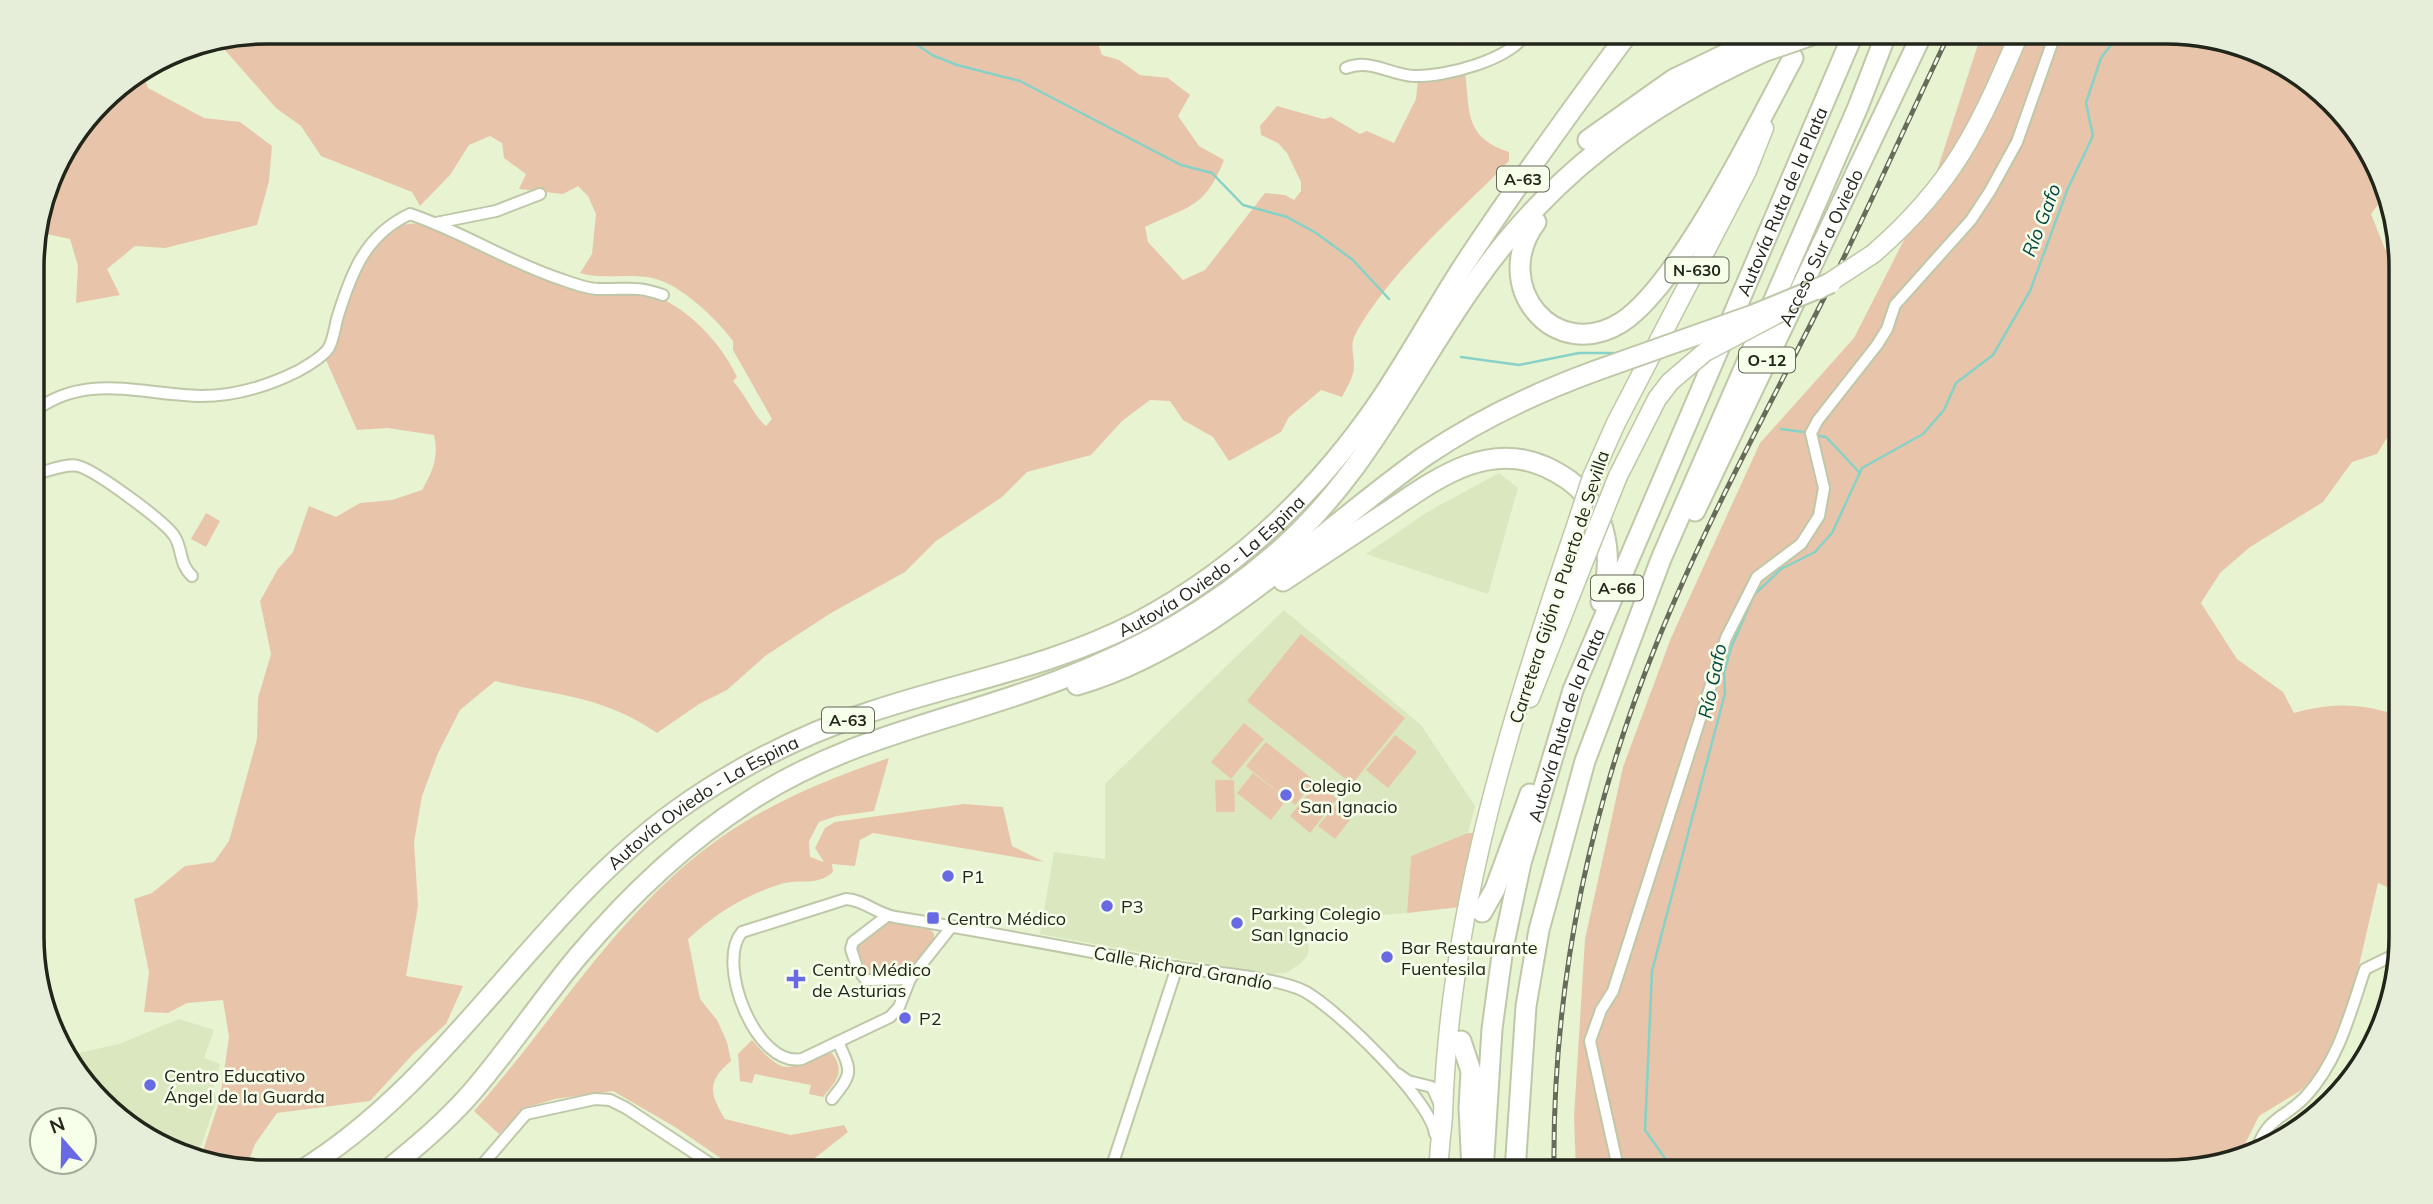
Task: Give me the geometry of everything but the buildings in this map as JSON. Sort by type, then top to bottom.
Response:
[{"type":"highway","name":"A-63","points":[[1424,332],[1498,213],[1620,44]]},
{"type":"highway","points":[[1424,332],[1507,221],[1569,156],[1626,110],[1674,79],[1745,44]]},
{"type":"highway","name":"A-63","points":[[789,777],[874,738],[1059,680],[1130,651],[1232,589],[1314,519],[1348,478],[1377,440],[1474,283],[1516,230],[1583,161],[1627,129],[1713,74],[1786,44]]},
{"type":"highway","name":"Carretera Gijón a Puerto de Sevilla","points":[[1439,1160],[1449,1022],[1474,879],[1523,684],[1592,477],[1616,423],[1747,171],[1799,44]]},
{"type":"highway","name":"Autovía Ruta de la Plata","points":[[1484,1160],[1488,1076],[1503,948],[1521,863],[1553,749],[1573,690],[1849,44]]},
{"type":"highway","name":"Autovía Ruta de la Plata","points":[[1516,1160],[1526,1006],[1539,930],[1560,845],[1610,689],[1661,559],[1858,107],[1882,44]]},
{"type":"highway","name":"Acceso Sur a Oviedo","points":[[1610,689],[1917,44]]},
{"type":"highway","name":"Carretera Gijón a Puerto de Sevilla","points":[[1491,807],[1618,475],[1657,399],[1670,382],[1705,352],[1831,283],[1872,254],[1928,202],[1952,172],[1985,113],[2015,44]]},
{"type":"highway","points":[[1627,129],[1549,206],[1527,235],[1522,247],[1519,276],[1526,300],[1544,320],[1565,330],[1588,333],[1613,327],[1637,310],[1652,293],[1692,236],[1793,58]]},
{"type":"highway","points":[[1121,671],[1193,631],[1268,580],[1340,520],[1466,430],[1551,388],[1753,315],[1831,283]]},
{"type":"highway","name":"Autovía Oviedo - La Espina","points":[[315,1160],[388,1106],[408,1087],[618,855],[727,775],[798,739],[871,711],[1075,651],[1139,621],[1213,576],[1258,540],[1330,468],[1378,403],[1424,332]]},
{"type":"highway","points":[[789,777],[938,726],[1121,671],[1165,653],[1212,627],[1442,475],[1476,461],[1509,458],[1541,465],[1577,487],[1593,506],[1606,541],[1608,559],[1605,585],[1573,690]]},
{"type":"highway","points":[[1482,912],[1495,889],[1521,813],[1553,749]]},
{"type":"highway","name":"Autovía Oviedo - La Espina","points":[[400,1160],[428,1137],[469,1095],[579,955],[651,876],[697,837],[789,777]]},
{"type":"highway","points":[[1461,1041],[1471,1072],[1469,1108],[1471,1160]]},
{"type":"street","points":[[1346,68],[1371,64],[1416,76],[1451,71],[1505,52],[1515,44]]},
{"type":"street","points":[[1616,1160],[1590,1041],[1601,1010],[1613,991],[1726,638],[1757,577],[1801,544],[1819,516],[1824,488],[1811,433],[1818,420],[1877,345],[1887,329],[1895,305],[1971,220],[1990,191],[2017,142],[2052,44]]},
{"type":"street","points":[[436,223],[496,211],[540,194]]},
{"type":"street","points":[[44,406],[77,388],[131,389],[202,396],[254,390],[299,370],[329,348],[350,277],[368,244],[396,221],[410,214],[565,281],[598,289],[639,287],[663,295]]},
{"type":"street","points":[[44,472],[75,464],[89,470],[126,495],[174,536],[183,568],[191,576]]},
{"type":"street","name":"Calle Richard Grandío","points":[[838,1042],[792,1061],[769,1050],[758,1037],[733,975],[737,937],[749,928],[846,899],[856,900],[887,916],[1303,990],[1341,1017],[1415,1096],[1434,1123],[1438,1160]]},
{"type":"street","points":[[887,916],[853,942],[851,949],[866,981],[910,979]]},
{"type":"street","points":[[832,1099],[848,1079],[850,1071],[838,1042],[890,1017],[898,1007],[910,979],[952,926]]},
{"type":"street","points":[[2261,1138],[2268,1124],[2305,1098],[2332,1060],[2365,969],[2388,958]]},
{"type":"street","points":[[1114,1160],[1177,967]]},
{"type":"street","points":[[1442,1103],[1428,1084],[1440,1074],[1446,1059]]},
{"type":"street","name":"Calle Richard Grandío","points":[[1387,1066],[1408,1081],[1428,1084]]},
{"type":"street","points":[[1415,1096],[1442,1103]]},
{"type":"street","points":[[486,1160],[526,1114],[595,1099],[611,1100],[626,1108],[705,1160]]},
{"type":"shaded area","points":[[252,44],[1098,44],[1102,55],[1119,60],[1140,75],[1168,78],[1190,95],[1178,116],[1199,146],[1224,160],[1210,188],[1194,204],[1145,227],[1148,242],[1183,280],[1205,270],[1265,193],[1285,195],[1294,200],[1301,191],[1301,182],[1287,153],[1278,143],[1261,135],[1260,126],[1277,106],[1323,119],[1331,117],[1360,134],[1367,131],[1394,143],[1416,99],[1418,80],[1465,71],[1472,121],[1484,139],[1509,152],[1509,161],[1408,263],[1372,308],[1355,336],[1354,370],[1342,397],[1321,390],[1289,417],[1281,432],[1229,461],[1213,437],[1183,420],[1170,401],[1150,400],[1122,421],[1091,455],[1027,472],[1002,497],[936,541],[905,572],[831,613],[765,656],[727,690],[699,704],[657,733],[637,720],[598,704],[495,681],[460,710],[438,753],[422,796],[414,842],[418,906],[406,976],[463,986],[446,1024],[414,1053],[370,1101],[277,1113],[255,1144],[249,1159],[203,1151],[220,1099],[229,1037],[223,1000],[187,1003],[168,1013],[144,1012],[149,972],[134,899],[152,893],[185,866],[214,862],[229,841],[257,739],[258,698],[271,654],[260,601],[278,569],[293,552],[309,506],[336,517],[360,503],[392,500],[422,490],[432,470],[436,450],[434,435],[388,428],[357,430],[326,360],[372,250],[387,234],[405,225],[429,225],[543,276],[650,293],[681,310],[708,334],[729,362],[737,377],[733,381],[757,416],[766,426],[772,419],[733,350],[733,341],[685,294],[652,278],[580,273],[592,254],[596,214],[588,196],[578,186],[563,194],[519,189],[526,174],[504,158],[502,143],[490,136],[469,145],[450,175],[420,206],[412,192],[321,156],[301,126],[276,108],[223,48]]},
{"type":"shaded area","points":[[1978,44],[2181,44],[2238,56],[2290,81],[2313,99],[2352,143],[2366,168],[2380,203],[2371,214],[2388,252],[2389,434],[2377,454],[2352,462],[2323,502],[2250,547],[2220,573],[2201,603],[2237,659],[2283,692],[2294,713],[2334,706],[2360,706],[2389,713],[2389,888],[2378,883],[2349,1009],[2321,1070],[2300,1091],[2259,1116],[2244,1145],[2210,1156],[2181,1160],[1576,1160],[1574,1117],[1585,939],[1623,767],[1671,638],[1760,443],[1854,338],[1933,183]]},
{"type":"shaded area","points":[[145,80],[148,88],[204,118],[240,122],[272,146],[269,181],[257,225],[165,248],[135,246],[107,269],[120,295],[76,303],[78,266],[70,239],[47,234],[51,209],[67,168],[81,143],[99,120]]},
{"type":"shaded area","points":[[1499,473],[1518,488],[1488,594],[1366,554],[1429,511]]},
{"type":"shaded area","points":[[206,513],[220,521],[206,547],[191,539]]},
{"type":"shaded area","name":"Colegio San Ignacio","points":[[1284,610],[1421,725],[1475,806],[1468,833],[1411,856],[1407,913],[1326,920],[1316,916],[1305,930],[1309,936],[1308,955],[1286,973],[1240,970],[1040,934],[1054,852],[1105,859],[1105,784]]},
{"type":"shaded area","points":[[1301,634],[1405,718],[1352,784],[1247,701]]},
{"type":"shaded area","points":[[1244,723],[1264,739],[1231,779],[1211,762]]},
{"type":"shaded area","points":[[1395,735],[1417,752],[1388,788],[1366,770]]},
{"type":"shaded area","points":[[1266,742],[1315,781],[1295,805],[1287,799],[1271,820],[1237,793],[1253,773],[1284,797],[1246,766]]},
{"type":"shaded area","points":[[889,758],[874,811],[837,816],[819,822],[809,841],[810,857],[824,862],[815,848],[825,828],[835,822],[964,804],[1003,807],[1012,846],[1044,862],[873,833],[860,840],[855,866],[832,864],[833,872],[827,877],[814,881],[788,882],[768,888],[720,913],[688,939],[700,999],[717,1020],[727,1042],[731,1061],[717,1075],[713,1088],[716,1102],[725,1119],[791,1135],[844,1125],[848,1132],[812,1160],[723,1160],[675,1127],[613,1091],[555,1099],[524,1108],[499,1134],[474,1111],[617,934],[680,869],[756,815],[844,774]]},
{"type":"shaded area","points":[[1215,780],[1234,780],[1235,812],[1216,812]]},
{"type":"shaded area","points":[[1317,783],[1337,799],[1310,833],[1290,816]]},
{"type":"shaded area","points":[[1340,800],[1356,812],[1335,839],[1318,826]]},
{"type":"shaded area","points":[[1468,833],[1477,833],[1460,907],[1407,913],[1411,856]]},
{"type":"shaded area","points":[[885,923],[930,930],[934,933],[934,939],[920,958],[906,969],[890,974],[867,975],[857,946]]},
{"type":"shaded area","name":"Centro Educativo Ángel de la Guarda","points":[[179,1019],[214,1030],[204,1058],[220,1064],[213,1089],[217,1099],[198,1149],[143,1123],[120,1105],[99,1084],[77,1053],[119,1044]]},
{"type":"shaded area","points":[[752,1040],[775,1063],[783,1066],[791,1067],[832,1053],[838,1066],[838,1076],[823,1097],[809,1094],[811,1085],[755,1074],[752,1083],[740,1081],[738,1054]]},
{"type":"waterway","points":[[916,44],[932,55],[957,65],[1020,81],[1181,165],[1212,173],[1243,205],[1287,217],[1316,233],[1353,260],[1389,299]]},
{"type":"waterway","name":"Río Gafo","points":[[1666,1160],[1645,1130],[1652,971],[1725,693],[1724,673],[1731,648],[1754,595],[1781,569],[1815,552],[1832,533],[1862,468],[1923,434],[1944,410],[1956,383],[1993,355],[2030,291],[2068,188],[2093,136],[2086,103],[2101,58],[2112,44]]},
{"type":"waterway","points":[[1461,357],[1519,365],[1579,353],[1613,353]]},
{"type":"waterway","points":[[1781,429],[1803,432]]},
{"type":"waterway","points":[[1820,436],[1826,437],[1860,473]]},
{"type":"railway","points":[[1554,1160],[1560,1035],[1579,901],[1612,769],[1634,704],[1658,640],[1696,553],[1840,265],[1944,44]]},
{"type":"place","name":"Colegio San Ignacio","points":[[1286,795]]},
{"type":"place","name":"P1","points":[[948,876]]},
{"type":"place","name":"P3","points":[[1107,906]]},
{"type":"place","name":"Centro Médico","points":[[933,918]]},
{"type":"place","name":"Parking Colegio San Ignacio","points":[[1237,923]]},
{"type":"place","name":"Bar Restaurante Fuentesila","points":[[1387,957]]},
{"type":"place","name":"Centro Médico de Asturias","points":[[796,979]]},
{"type":"place","name":"P2","points":[[905,1018]]},
{"type":"place","name":"Centro Educativo Ángel de la Guarda","points":[[150,1085]]}]
